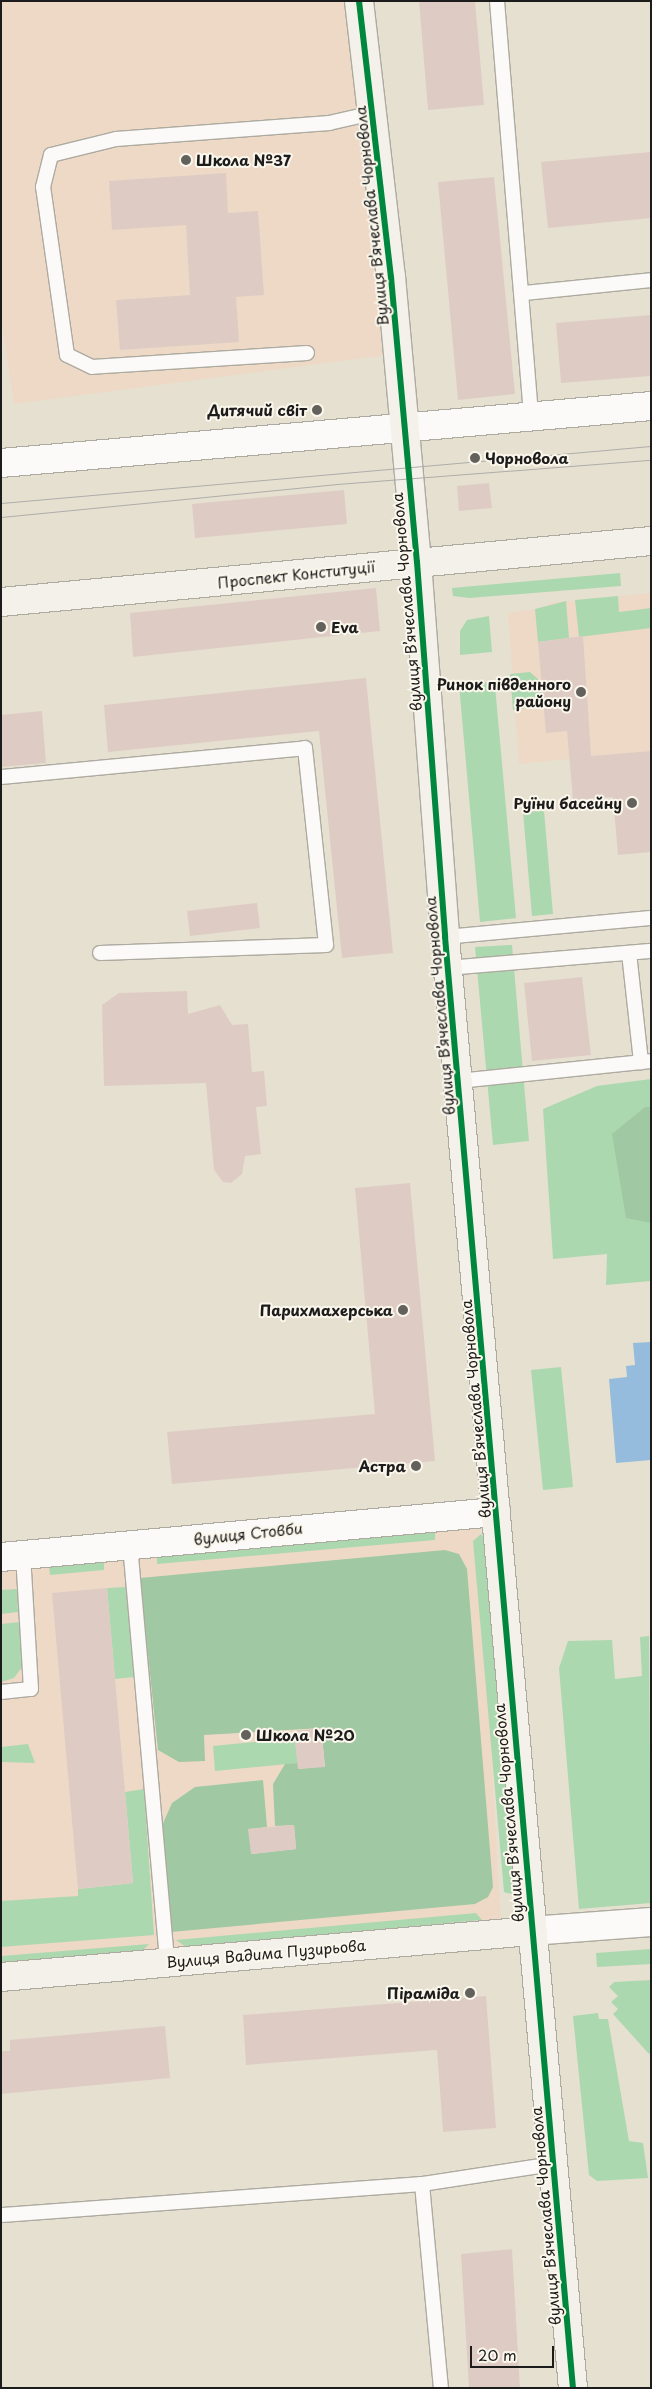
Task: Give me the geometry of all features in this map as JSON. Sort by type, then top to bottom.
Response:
[{"type":"street","name":"Вулиця Вʼячеслава Чорновола","points":[[359,1],[373,114],[402,428]]},
{"type":"street","points":[[1,463],[651,406]]},
{"type":"street","name":"вулиця Вʼячеслава Чорновола","points":[[402,428],[417,562],[445,937],[531,1931],[573,2388]]},
{"type":"street","name":"Проспект Конституції","points":[[1,602],[651,541]]},
{"type":"street","name":"вулиця Стовби","points":[[12,1556],[496,1512]]},
{"type":"street","points":[[531,1931],[651,1922]]},
{"type":"street","name":"Вулиця Вадима Пузирьова","points":[[1,1976],[531,1931]]},
{"type":"lane","points":[[497,1],[524,293],[531,417]]},
{"type":"lane","points":[[307,353],[92,366],[67,355],[43,188],[51,155],[116,139],[330,123],[373,114]]},
{"type":"lane","points":[[524,293],[651,280]]},
{"type":"lane","points":[[1,777],[305,748],[326,945],[100,953]]},
{"type":"lane","points":[[445,937],[651,918]]},
{"type":"lane","points":[[448,968],[651,951]]},
{"type":"lane","points":[[458,1081],[646,1061],[629,953]]},
{"type":"lane","points":[[130,1545],[167,1961]]},
{"type":"lane","points":[[1,1692],[31,1689],[12,1556]]},
{"type":"lane","points":[[1,2215],[422,2184],[553,2164]]},
{"type":"lane","points":[[422,2184],[441,2388]]},
{"type":"shaded area","name":"Школа №37","points":[[1,1],[351,1],[394,354],[14,404],[1,319]]},
{"type":"shaded area","name":"Ринок південного району","points":[[651,593],[651,751],[519,764],[508,613],[549,607],[549,603]]},
{"type":"shaded area","name":"Школа №20","points":[[478,1500],[501,1927],[1,1969],[1,1542]]},
{"type":"green space","points":[[620,573],[621,586],[469,598],[453,596],[452,588]]},
{"type":"green space","points":[[618,596],[619,612],[651,608],[651,628],[579,637],[575,600]]},
{"type":"green space","points":[[566,601],[569,638],[538,642],[535,609]]},
{"type":"green space","points":[[489,616],[492,652],[460,655],[460,631],[467,620]]},
{"type":"green space","points":[[530,672],[540,681],[543,706],[513,710],[510,674]]},
{"type":"green space","points":[[485,682],[495,686],[516,918],[480,922],[459,684]]},
{"type":"green space","points":[[544,811],[553,914],[532,916],[523,812]]},
{"type":"green space","points":[[512,945],[529,1141],[493,1145],[475,947]]},
{"type":"green space","points":[[651,1079],[651,1281],[606,1285],[607,1254],[553,1259],[543,1109],[597,1086]]},
{"type":"green space","points":[[645,1107],[651,1107],[651,1223],[626,1218],[612,1134]]},
{"type":"green space","points":[[561,1367],[573,1487],[543,1490],[531,1370]]},
{"type":"green space","points":[[435,1531],[435,1540],[157,1564],[157,1556]]},
{"type":"green space","points":[[481,1534],[485,1538],[515,1895],[504,1892],[473,1541]]},
{"type":"green space","points":[[445,1550],[459,1554],[467,1569],[493,1887],[488,1897],[475,1904],[171,1932],[161,1828],[172,1803],[195,1787],[263,1780],[267,1827],[249,1829],[252,1854],[296,1849],[294,1825],[275,1826],[273,1784],[285,1764],[298,1763],[299,1769],[325,1766],[321,1728],[204,1735],[205,1761],[179,1762],[158,1750],[140,1578]]},
{"type":"green space","points":[[104,1562],[104,1570],[50,1575],[49,1566]]},
{"type":"green space","points":[[126,1587],[134,1677],[115,1679],[107,1588]]},
{"type":"green space","points":[[17,1589],[18,1612],[1,1614],[1,1590]]},
{"type":"green space","points":[[20,1622],[22,1667],[14,1678],[1,1682],[1,1624]]},
{"type":"green space","points":[[649,1636],[651,1903],[579,1909],[559,1668],[568,1641],[612,1640],[615,1679],[642,1676],[640,1637]]},
{"type":"green space","points":[[295,1738],[298,1763],[215,1771],[213,1746]]},
{"type":"green space","points":[[28,1744],[35,1763],[1,1762],[1,1747]]},
{"type":"green space","points":[[144,1789],[154,1935],[1,1947],[1,1901],[78,1896],[78,1889],[133,1883],[125,1792]]},
{"type":"green space","points":[[476,1913],[482,1920],[186,1947],[176,1940]]},
{"type":"green space","points":[[149,1944],[142,1951],[1,1965],[1,1956]]},
{"type":"green space","points":[[651,1949],[651,1964],[597,1967],[596,1953]]},
{"type":"green space","points":[[651,1980],[651,2052],[649,2054],[613,2014],[618,2009],[611,2002],[618,1996],[609,1987],[614,1982]]},
{"type":"green space","points":[[598,2013],[599,2019],[608,2019],[629,2141],[643,2143],[648,2178],[597,2181],[589,2175],[573,2016]]},
{"type":"water","points":[[651,1342],[651,1460],[616,1463],[609,1379],[627,1377],[626,1366],[635,1365],[633,1343]]},
{"type":"building","points":[[419,1],[475,1],[484,105],[428,110]]},
{"type":"building","points":[[651,152],[651,218],[548,228],[541,162]]},
{"type":"building","points":[[226,173],[228,213],[258,211],[264,295],[236,297],[239,342],[120,350],[116,300],[190,295],[186,225],[112,230],[109,181]]},
{"type":"building","points":[[494,177],[515,394],[458,400],[438,182]]},
{"type":"building","points":[[651,315],[651,376],[561,383],[556,323]]},
{"type":"building","points":[[489,483],[492,508],[459,511],[457,486]]},
{"type":"building","points":[[344,490],[347,524],[195,538],[192,504]]},
{"type":"building","points":[[376,588],[380,631],[133,657],[130,613]]},
{"type":"building","points":[[583,636],[591,756],[651,751],[651,852],[618,855],[613,797],[573,800],[567,731],[546,733],[538,642]]},
{"type":"building","points":[[366,678],[393,953],[342,958],[319,731],[108,752],[104,705]]},
{"type":"building","points":[[42,711],[46,763],[1,767],[1,715]]},
{"type":"building","points":[[257,903],[260,928],[190,936],[187,911]]},
{"type":"building","points":[[582,977],[591,1055],[532,1061],[524,983]]},
{"type":"building","points":[[187,991],[188,1014],[220,1005],[232,1025],[248,1024],[252,1072],[264,1071],[267,1106],[256,1107],[261,1154],[245,1156],[242,1174],[231,1183],[223,1182],[214,1170],[206,1083],[104,1086],[102,1005],[119,993]]},
{"type":"building","points":[[410,1183],[435,1461],[172,1484],[167,1432],[375,1414],[355,1188]]},
{"type":"building","points":[[107,1588],[133,1883],[78,1889],[52,1593]]},
{"type":"building","points":[[321,1728],[325,1767],[298,1769],[294,1731]]},
{"type":"building","points":[[294,1825],[296,1849],[251,1854],[248,1829]]},
{"type":"building","points":[[486,1996],[496,2128],[443,2132],[437,2050],[246,2065],[243,2015]]},
{"type":"building","points":[[165,2026],[170,2078],[1,2094],[1,2051],[10,2051],[10,2040]]},
{"type":"building","points":[[512,2249],[520,2388],[469,2388],[461,2254]]},
{"type":"tram line","points":[[1,503],[651,446]]},
{"type":"tram line","points":[[1,517],[337,484],[651,460]]},
{"type":"cycle path","points":[[359,1],[391,277],[417,562],[445,937],[573,2388]]},
{"type":"place","name":"Школа №37","points":[[186,160]]},
{"type":"place","name":"Дитячий світ","points":[[317,410]]},
{"type":"place","name":"Чорновола","points":[[475,458]]},
{"type":"place","name":"Eva","points":[[321,627]]},
{"type":"place","name":"Ринок південного району","points":[[581,692]]},
{"type":"place","name":"Руїни басейну","points":[[632,803]]},
{"type":"place","name":"Парихмахерська","points":[[403,1310]]},
{"type":"place","name":"Астра","points":[[416,1466]]},
{"type":"place","name":"Школа №20","points":[[246,1735]]},
{"type":"place","name":"Піраміда","points":[[470,1993]]}]
